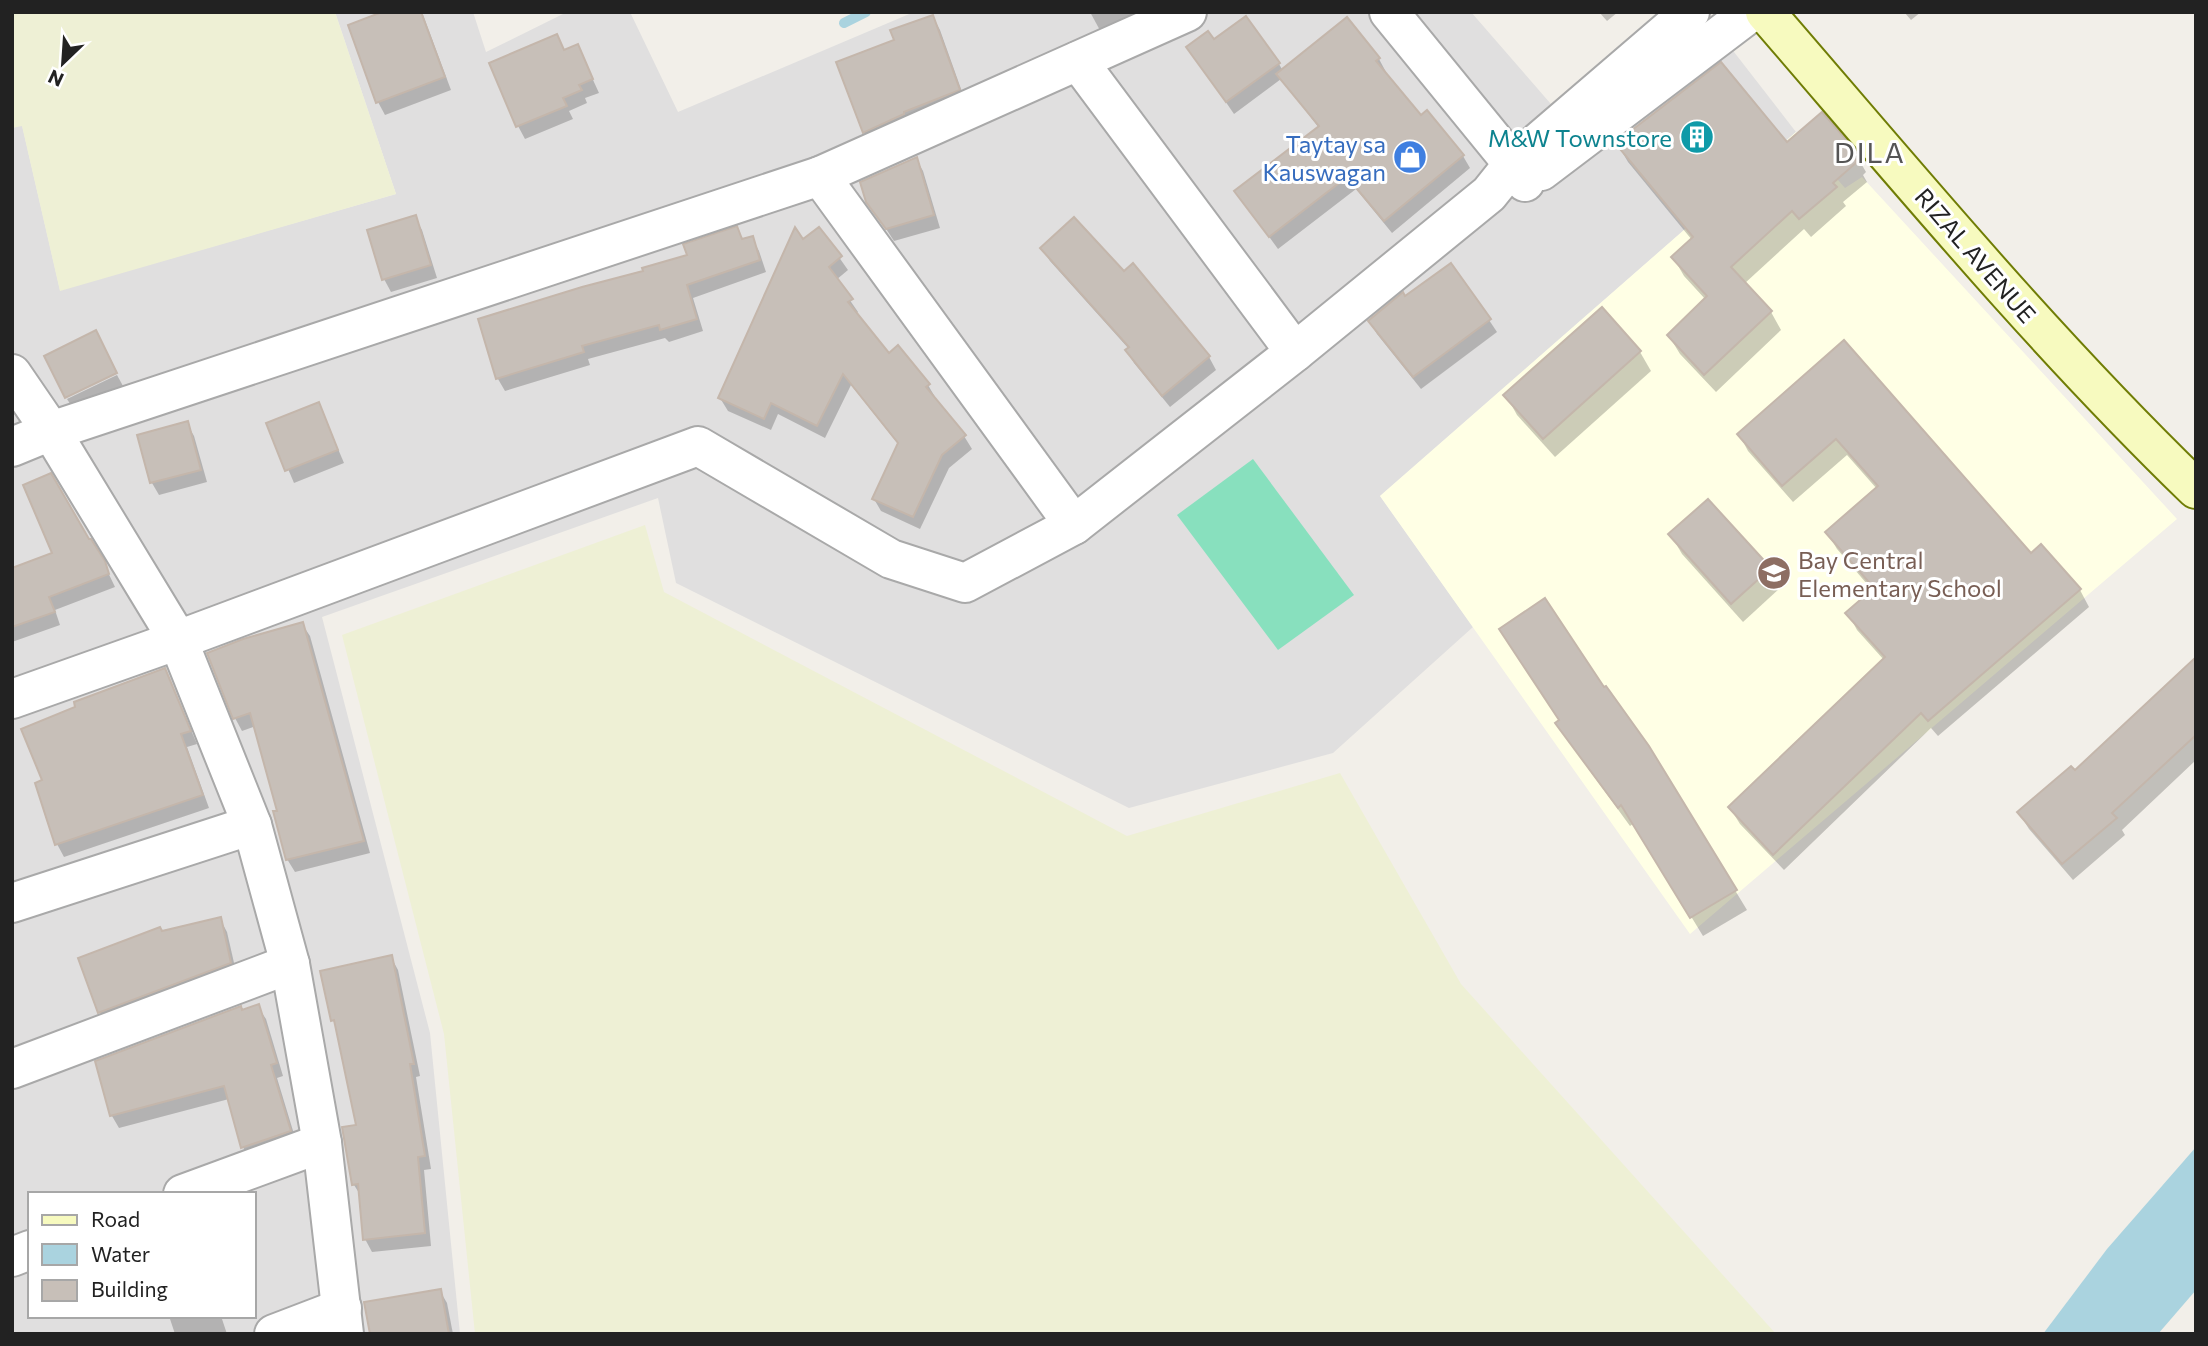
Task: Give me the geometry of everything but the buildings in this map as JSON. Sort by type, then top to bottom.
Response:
[{"type":"main road","name":"RIZAL AVENUE","points":[[1765,12],[2002,286],[2144,439],[2196,489]]},
{"type":"street","points":[[12,447],[51,431],[820,176],[1187,12]]},
{"type":"street","points":[[1389,12],[1519,173]]},
{"type":"street","points":[[1519,173],[1690,12]]},
{"type":"street","points":[[12,699],[698,446],[891,559],[965,583],[1074,525],[1295,352],[1489,194],[1751,12]]},
{"type":"street","points":[[1078,61],[1295,352]]},
{"type":"street","points":[[820,176],[1074,525]]},
{"type":"street","points":[[12,373],[51,431],[178,640],[252,825],[290,964],[322,1143],[343,1321],[274,1334]]},
{"type":"street","points":[[12,903],[252,825]]},
{"type":"street","points":[[12,1069],[290,964]]},
{"type":"street","points":[[188,1192],[322,1143]]},
{"type":"shaded area","points":[[12,12],[335,12],[396,194],[60,291],[22,126],[12,128]]},
{"type":"shaded area","points":[[335,12],[473,12],[486,52],[567,12],[630,12],[678,112],[914,12],[1471,12],[1557,111],[1703,12],[1796,132],[1380,496],[1473,627],[1333,753],[1129,808],[676,583],[658,498],[322,617],[430,1033],[460,1334],[12,1334],[12,128],[22,125],[60,290],[396,194]]},
{"type":"shaded area","name":"Bay Central Elementary School","points":[[1796,132],[1845,188],[1862,177],[2177,519],[1690,934],[1380,496]]},
{"type":"shaded area","points":[[645,525],[664,592],[1127,836],[1340,773],[1461,984],[1776,1334],[475,1334],[444,1034],[342,635]]},
{"type":"green space","points":[[1253,459],[1354,595],[1278,650],[1177,515]]},
{"type":"water","points":[[2196,1147],[2196,1290],[2158,1334],[2043,1334],[2107,1249]]},
{"type":"waterway","points":[[844,23],[866,12]]},
{"type":"place","name":"M&W Townstore","points":[[1697,137]]},
{"type":"place","name":"Taytay sa Kauswagan","points":[[1410,157]]},
{"type":"place","name":"Bay Central Elementary School","points":[[1774,573]]},
{"type":"district","name":"DILA","points":[[1870,152]]}]
